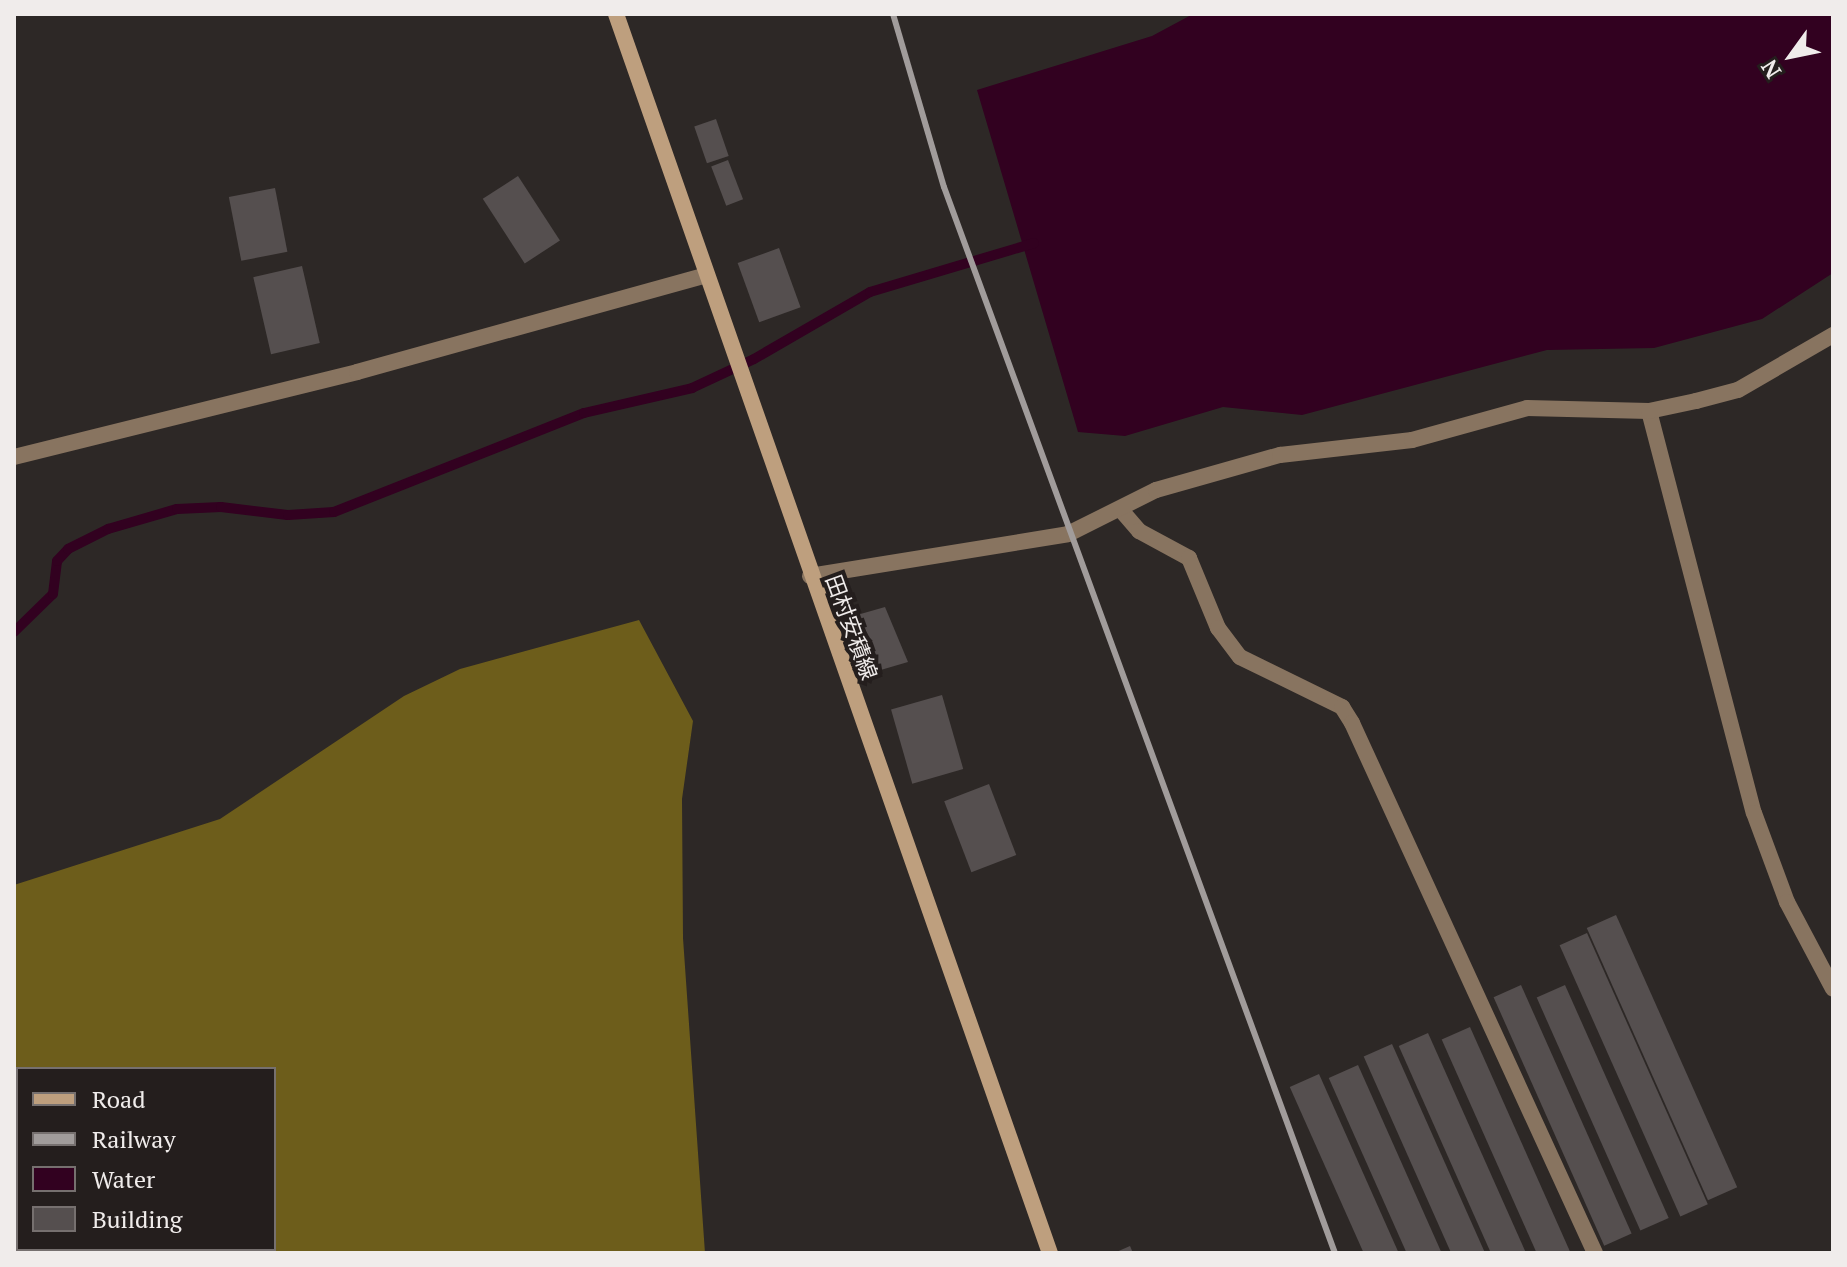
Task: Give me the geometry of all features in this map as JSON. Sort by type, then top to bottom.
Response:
[{"type":"main road","name":"田村安積線","points":[[616,14],[810,576],[1050,1253]]},
{"type":"street","points":[[14,457],[357,372],[707,275]]},
{"type":"street","points":[[810,576],[1068,534],[1156,490],[1280,455],[1412,440],[1507,411],[1563,406],[1649,411],[1738,390],[1833,335]]},
{"type":"street","points":[[1649,411],[1754,813],[1787,902],[1833,989]]},
{"type":"street","points":[[1121,510],[1139,531],[1189,558],[1223,638],[1240,657],[1333,702],[1352,723],[1595,1253]]},
{"type":"shaded area","points":[[639,620],[693,721],[682,799],[683,938],[705,1253],[190,1253],[187,1251],[276,1251],[276,1067],[16,1067],[14,1248],[14,885],[220,819],[404,696],[460,669]]},
{"type":"water","points":[[1193,14],[1833,14],[1833,273],[1762,319],[1654,348],[1547,350],[1302,415],[1223,407],[1125,436],[1078,432],[977,90],[1152,36]]},
{"type":"building","points":[[716,119],[729,156],[707,163],[694,126]]},
{"type":"building","points":[[728,160],[743,199],[726,206],[711,166]]},
{"type":"building","points":[[518,176],[560,241],[525,263],[483,199]]},
{"type":"building","points":[[275,188],[287,252],[241,261],[229,197]]},
{"type":"building","points":[[779,248],[801,307],[759,322],[738,263]]},
{"type":"building","points":[[302,266],[320,343],[271,354],[253,277]]},
{"type":"building","points":[[885,607],[908,662],[867,674],[850,617]]},
{"type":"building","points":[[942,695],[963,769],[912,784],[891,710]]},
{"type":"building","points":[[989,784],[1016,855],[971,872],[944,801]]},
{"type":"building","points":[[1616,915],[1737,1187],[1708,1200],[1587,928]]},
{"type":"building","points":[[1587,933],[1708,1204],[1680,1217],[1560,945]]},
{"type":"building","points":[[1521,985],[1632,1233],[1604,1246],[1494,997]]},
{"type":"building","points":[[1565,985],[1669,1218],[1640,1231],[1537,998]]},
{"type":"building","points":[[1470,1027],[1571,1253],[1537,1253],[1442,1040]]},
{"type":"building","points":[[1428,1033],[1526,1253],[1491,1253],[1399,1046]]},
{"type":"building","points":[[1392,1044],[1485,1253],[1451,1253],[1364,1057]]},
{"type":"building","points":[[1358,1065],[1442,1253],[1407,1253],[1329,1078]]},
{"type":"building","points":[[1319,1074],[1399,1253],[1364,1253],[1290,1087]]},
{"type":"building","points":[[1130,1246],[1133,1253],[1114,1253]]},
{"type":"waterway","points":[[14,632],[53,594],[57,561],[68,549],[108,529],[177,509],[221,507],[288,515],[334,512],[584,413],[692,388],[754,359],[870,292],[1034,243]]},
{"type":"railway","points":[[893,14],[944,187],[1335,1253]]}]
